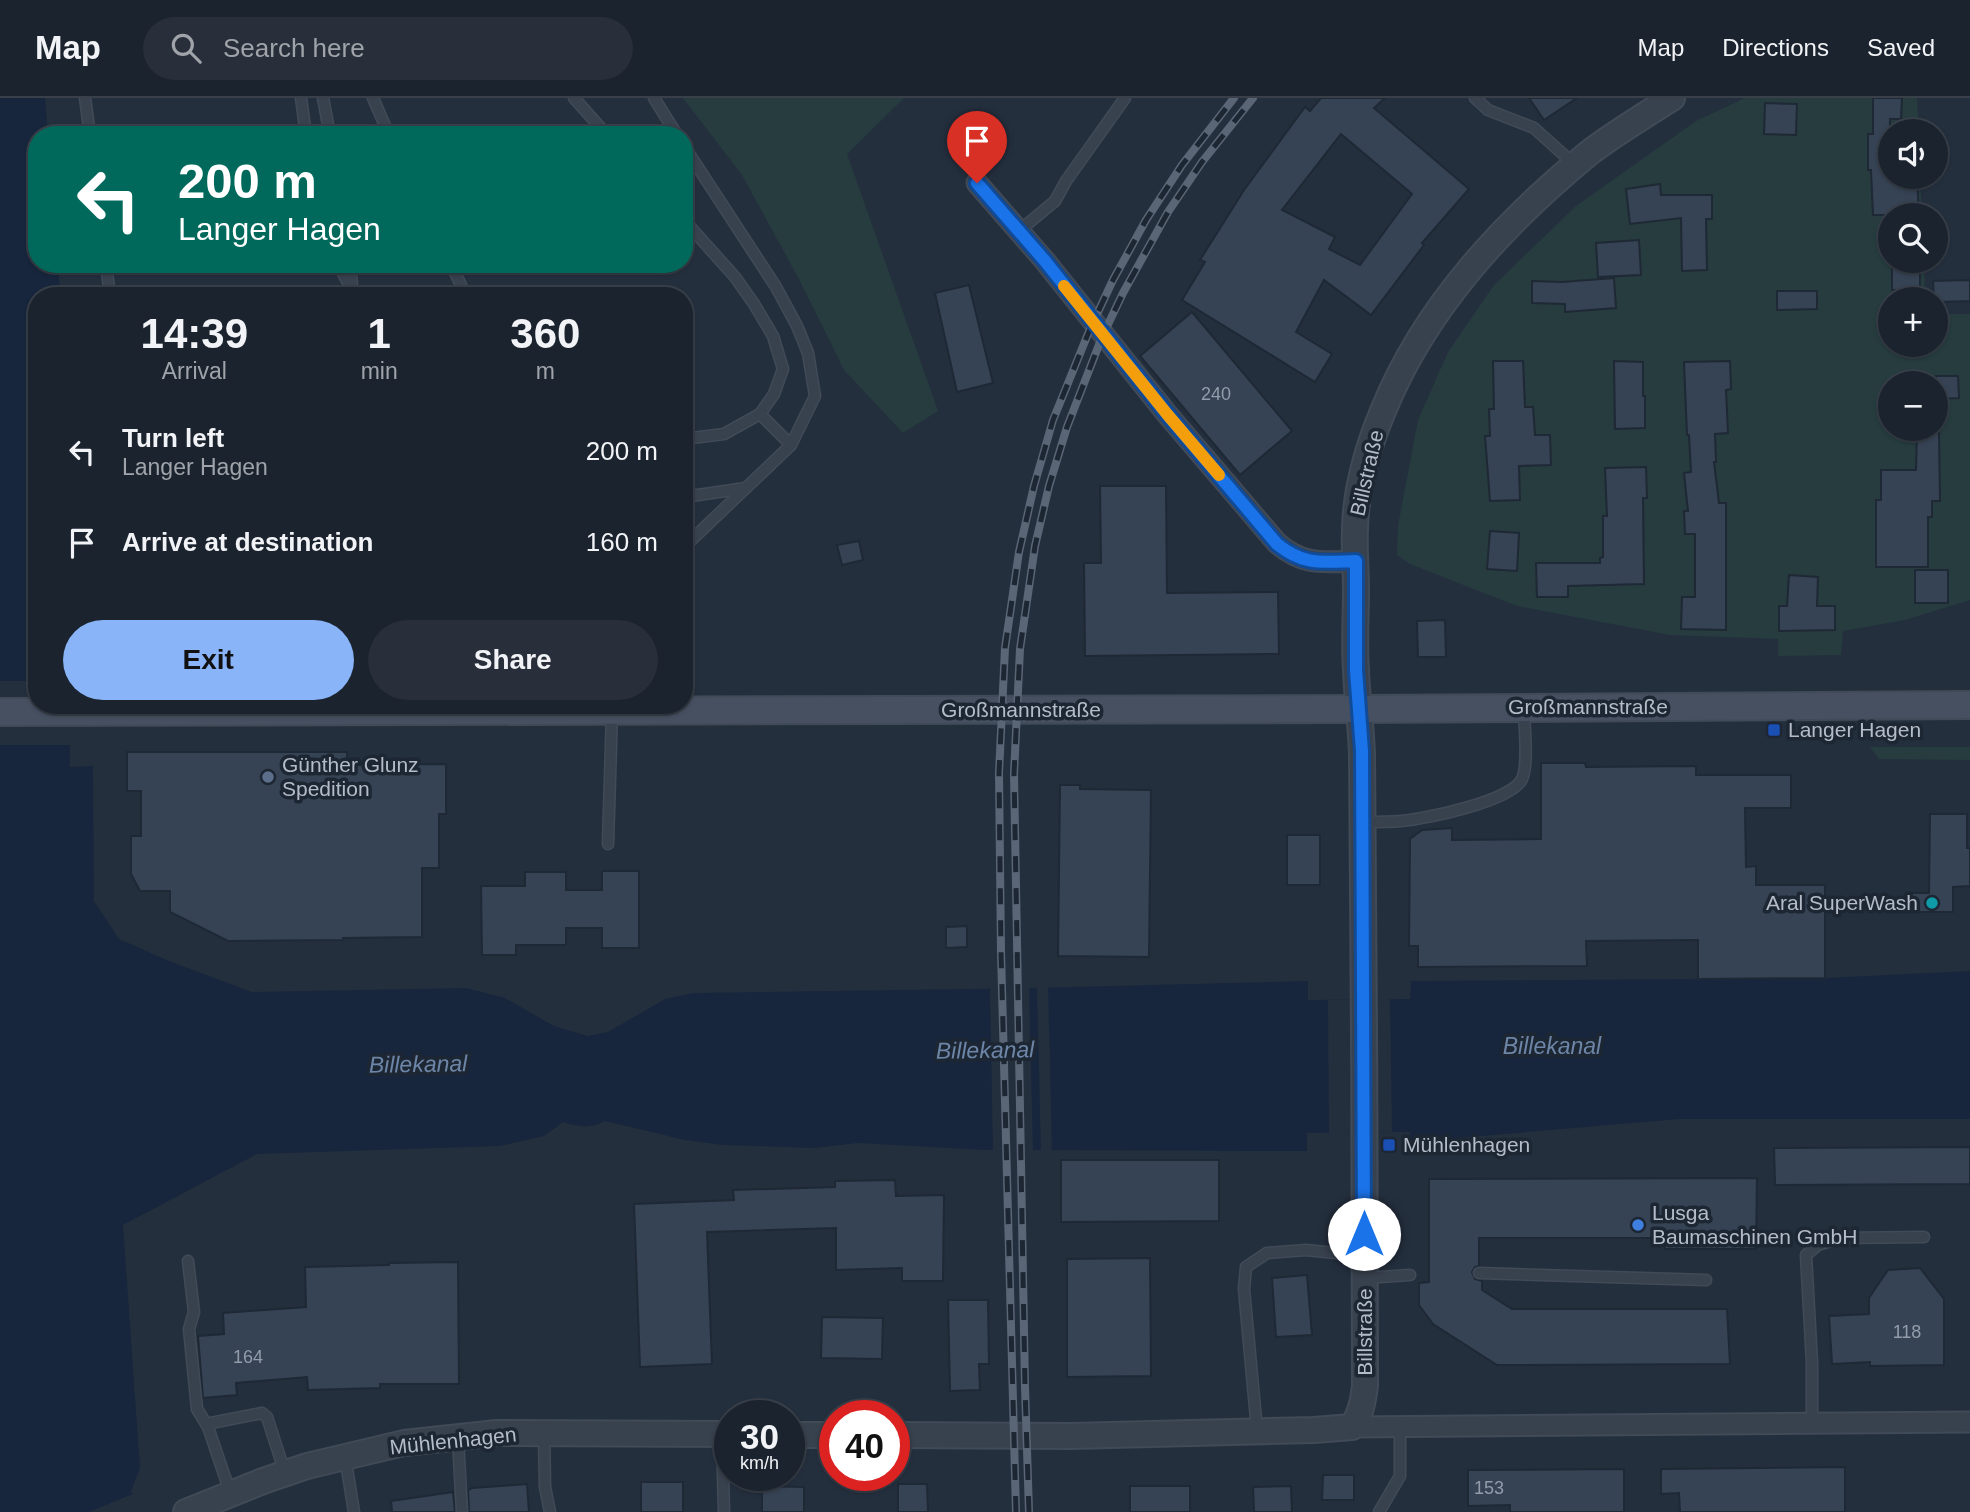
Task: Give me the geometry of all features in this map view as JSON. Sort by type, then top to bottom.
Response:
[{"type":"main road","name":"Großmannstraße","points":[[693,708],[1359,709],[1970,705]]},
{"type":"main road","name":"Großmannstraße","points":[[0,712],[28,712]]},
{"type":"street","name":"Billstraße","points":[[1352,1427],[1362,1409],[1365,1386],[1362,751],[1356,670],[1355,524],[1367,461],[1382,412],[1404,367],[1423,334],[1474,262],[1523,212],[1575,166],[1626,127],[1672,98]]},
{"type":"street","points":[[977,183],[1045,261],[1167,414],[1277,544],[1300,559],[1312,562],[1356,561]]},
{"type":"street","points":[[910,1436],[1072,1436],[1352,1427],[1970,1422]]},
{"type":"street","name":"Mühlenhagen","points":[[200,1509],[285,1474],[345,1456],[404,1443],[497,1433],[714,1434]]},
{"type":"lane","points":[[85,98],[89,126]]},
{"type":"lane","points":[[301,98],[305,126]]},
{"type":"lane","points":[[323,98],[328,126]]},
{"type":"lane","points":[[373,98],[384,126]]},
{"type":"lane","points":[[574,98],[599,126]]},
{"type":"lane","points":[[654,98],[671,126]]},
{"type":"lane","points":[[1018,230],[1055,201],[1066,180],[1125,98]]},
{"type":"lane","points":[[1475,98],[1488,110],[1534,128],[1575,166]]},
{"type":"lane","points":[[693,160],[776,287],[797,326],[808,353],[815,396],[790,445],[693,538]]},
{"type":"lane","points":[[693,230],[735,277],[774,336],[783,369],[774,394],[760,415],[724,435],[693,438]]},
{"type":"lane","points":[[760,415],[790,445]]},
{"type":"lane","points":[[693,496],[746,488]]},
{"type":"lane","points":[[1362,822],[1402,821],[1461,809],[1502,796],[1521,783],[1525,771],[1524,708]]},
{"type":"lane","points":[[608,844],[612,714]]},
{"type":"lane","points":[[1812,1423],[1812,1363],[1806,1255],[1818,1245],[1840,1238],[1924,1237]]},
{"type":"lane","points":[[1257,1432],[1244,1289],[1246,1267],[1267,1253],[1306,1250],[1364,1267],[1410,1275]]},
{"type":"lane","points":[[188,1261],[194,1312],[189,1329],[197,1409],[208,1427],[231,1494]]},
{"type":"lane","points":[[1479,1273],[1706,1280]]},
{"type":"lane","points":[[208,1427],[211,1423],[262,1413],[267,1417],[285,1474]]},
{"type":"lane","points":[[1379,1512],[1399,1476],[1400,1427]]},
{"type":"lane","points":[[544,1433],[545,1487],[550,1512]]},
{"type":"lane","points":[[458,1436],[462,1512]]},
{"type":"lane","points":[[345,1456],[354,1512]]},
{"type":"lane","points":[[724,1512],[725,1491]]},
{"type":"green space","points":[[683,98],[904,98],[847,154],[938,411],[903,433],[844,370],[800,281],[742,175]]},
{"type":"green space","points":[[1745,98],[1917,98],[1918,119],[1878,119],[1878,189],[1921,189],[1921,203],[1878,203],[1878,273],[1924,273],[1925,287],[1878,287],[1878,357],[1948,357],[1948,314],[1970,314],[1970,600],[1905,620],[1843,631],[1841,655],[1778,656],[1778,639],[1670,635],[1517,606],[1410,564],[1397,555],[1398,526],[1418,420],[1448,352],[1494,285],[1576,206],[1696,121]]},
{"type":"green space","points":[[1870,747],[1970,747],[1970,760],[1879,759]]},
{"type":"water","name":"Billekanal","points":[[0,98],[45,98],[47,126],[28,126],[28,273],[59,273],[59,287],[28,287],[28,714],[70,714],[70,767],[93,766],[94,901],[119,939],[252,992],[466,988],[505,998],[554,1026],[588,1036],[608,1032],[665,999],[693,993],[1308,981],[1308,1000],[1410,999],[1411,981],[1825,978],[1970,971],[1970,1119],[1679,1119],[1411,1142],[1410,1132],[1307,1133],[1307,1151],[983,1150],[858,1143],[814,1148],[722,1145],[685,1140],[605,1121],[584,1126],[563,1122],[544,1136],[500,1146],[257,1154],[123,1225],[140,1468],[131,1491],[139,1512],[0,1512]]},
{"type":"pier","points":[[0,681],[28,681],[28,714],[72,714],[72,745],[0,745]]},
{"type":"pier","points":[[1048,984],[1052,1154],[1041,1154],[1037,985]]},
{"type":"pier","points":[[990,985],[1029,985],[1033,1154],[993,1154]]},
{"type":"pier","points":[[1390,999],[1392,1132],[1329,1133],[1328,1000]]},
{"type":"pier","points":[[135,1493],[143,1512],[89,1512]]},
{"type":"building","points":[[1321,98],[1385,98],[1374,108],[1469,189],[1422,243],[1424,245],[1371,315],[1324,280],[1296,332],[1332,354],[1315,382],[1182,300],[1205,262],[1200,260],[1244,190],[1305,107],[1310,111]],"holes":[[[1341,134],[1412,194],[1360,265],[1329,249],[1335,237],[1282,210]]]},
{"type":"building","points":[[1529,98],[1577,98],[1544,120]]},
{"type":"building","points":[[1873,98],[1902,98],[1901,119],[1878,119],[1878,189],[1918,189],[1918,203],[1878,203],[1878,215],[1873,215],[1871,170],[1868,170],[1868,134],[1873,134]]},
{"type":"building","points":[[1765,103],[1797,104],[1796,135],[1764,134]]},
{"type":"building","points":[[1660,184],[1661,195],[1712,195],[1712,219],[1706,219],[1707,270],[1682,271],[1681,218],[1630,224],[1626,189]]},
{"type":"building","points":[[1639,240],[1641,275],[1598,277],[1596,243]]},
{"type":"building","points":[[1892,273],[1920,273],[1920,287],[1892,287]]},
{"type":"building","points":[[1614,278],[1616,308],[1565,312],[1565,304],[1532,303],[1532,281]]},
{"type":"building","points":[[1970,280],[1970,301],[1948,302],[1948,287],[1933,287],[1933,281]]},
{"type":"building","points":[[969,285],[993,383],[957,392],[935,293]]},
{"type":"building","points":[[1777,291],[1817,291],[1817,309],[1777,310]]},
{"type":"building","points":[[1192,312],[1292,431],[1240,475],[1140,356]]},
{"type":"building","points":[[1493,361],[1523,361],[1525,407],[1533,407],[1535,435],[1550,435],[1551,465],[1519,466],[1520,500],[1490,501],[1485,436],[1490,436],[1489,409],[1494,409]]},
{"type":"building","points":[[1614,361],[1643,362],[1645,428],[1615,429]]},
{"type":"building","points":[[1730,361],[1731,389],[1726,390],[1728,433],[1715,434],[1714,462],[1719,503],[1726,503],[1726,630],[1681,629],[1682,597],[1695,597],[1695,534],[1685,534],[1684,511],[1688,511],[1684,473],[1691,472],[1684,362]]},
{"type":"building","points":[[1948,376],[1958,376],[1959,398],[1948,398]]},
{"type":"building","points":[[1917,441],[1939,441],[1940,501],[1932,501],[1932,517],[1928,517],[1928,567],[1876,567],[1876,500],[1881,500],[1881,470],[1916,470]]},
{"type":"building","points":[[1646,467],[1647,498],[1643,498],[1644,584],[1568,586],[1568,597],[1537,597],[1536,563],[1600,563],[1600,558],[1603,557],[1603,516],[1607,516],[1605,468]]},
{"type":"building","points":[[1100,486],[1166,486],[1167,593],[1278,592],[1279,654],[1085,656],[1084,563],[1101,563]]},
{"type":"building","points":[[1490,531],[1519,533],[1517,571],[1487,569]]},
{"type":"building","points":[[859,541],[863,560],[842,565],[837,545]]},
{"type":"building","points":[[1915,570],[1948,570],[1948,603],[1915,603]]},
{"type":"building","points":[[1789,575],[1818,577],[1817,606],[1835,606],[1835,630],[1779,631],[1779,606],[1787,606]]},
{"type":"building","points":[[1445,620],[1446,657],[1418,657],[1417,621]]},
{"type":"building","points":[[127,752],[347,752],[347,765],[446,764],[446,814],[439,814],[439,868],[422,868],[422,937],[228,941],[170,912],[170,891],[140,891],[131,874],[131,836],[141,836],[141,791],[127,791]]},
{"type":"building","points":[[1541,763],[1585,763],[1586,767],[1696,766],[1696,775],[1791,775],[1791,808],[1745,808],[1746,867],[1756,866],[1756,885],[1825,885],[1825,978],[1698,979],[1698,940],[1586,941],[1587,966],[1418,967],[1418,946],[1409,946],[1410,839],[1422,830],[1452,828],[1452,840],[1541,839]]},
{"type":"building","points":[[1060,785],[1080,785],[1080,789],[1151,790],[1149,957],[1058,956]]},
{"type":"building","points":[[1930,814],[1967,814],[1970,886],[1953,887],[1953,912],[1911,912],[1911,893],[1929,893]]},
{"type":"building","points":[[1287,835],[1320,835],[1320,885],[1287,885]]},
{"type":"building","points":[[602,871],[639,871],[639,948],[602,948],[602,928],[566,928],[566,945],[516,945],[516,955],[482,955],[481,886],[525,886],[525,872],[566,872],[566,890],[602,890]]},
{"type":"building","points":[[967,926],[967,947],[946,948],[946,927]]},
{"type":"building","points":[[1970,1147],[1970,1184],[1775,1185],[1774,1148]]},
{"type":"building","points":[[1061,1160],[1219,1160],[1219,1221],[1061,1222]]},
{"type":"building","points":[[1757,1178],[1756,1249],[1665,1249],[1665,1238],[1479,1238],[1479,1266],[1472,1272],[1475,1279],[1482,1281],[1482,1290],[1512,1309],[1727,1309],[1730,1364],[1497,1365],[1433,1324],[1419,1305],[1419,1283],[1429,1282],[1429,1179]]},
{"type":"building","points":[[895,1180],[896,1196],[944,1195],[943,1281],[902,1281],[902,1268],[836,1270],[836,1228],[707,1232],[712,1364],[640,1367],[634,1204],[734,1200],[733,1190],[835,1187],[835,1181]]},
{"type":"building","points":[[1150,1258],[1151,1376],[1067,1377],[1067,1259]]},
{"type":"building","points":[[458,1262],[459,1384],[380,1384],[380,1388],[308,1390],[307,1377],[236,1383],[237,1395],[203,1398],[198,1336],[224,1334],[223,1313],[306,1307],[305,1267]]},
{"type":"building","points":[[1920,1268],[1944,1299],[1944,1365],[1870,1366],[1870,1362],[1832,1364],[1829,1316],[1869,1314],[1869,1298],[1888,1270]]},
{"type":"building","points":[[1307,1275],[1312,1335],[1276,1337],[1272,1278]]},
{"type":"building","points":[[948,1300],[988,1300],[989,1364],[979,1364],[980,1390],[950,1391]]},
{"type":"building","points":[[822,1317],[883,1318],[882,1359],[821,1358]]},
{"type":"building","points":[[1845,1467],[1845,1512],[1680,1512],[1679,1493],[1661,1494],[1661,1469]]},
{"type":"building","points":[[1624,1469],[1624,1512],[1510,1512],[1510,1505],[1468,1506],[1468,1470]]},
{"type":"building","points":[[1323,1475],[1354,1475],[1354,1500],[1322,1500]]},
{"type":"building","points":[[641,1482],[683,1482],[683,1512],[641,1512]]},
{"type":"building","points":[[527,1484],[529,1512],[469,1512],[468,1490],[472,1488]]},
{"type":"building","points":[[910,1484],[927,1484],[928,1512],[898,1512],[898,1491],[910,1491]]},
{"type":"building","points":[[1130,1486],[1190,1486],[1190,1512],[1130,1512]]},
{"type":"building","points":[[1291,1486],[1292,1512],[1254,1512],[1253,1487]]},
{"type":"building","points":[[762,1491],[804,1491],[804,1512],[762,1512]]},
{"type":"building","points":[[453,1492],[455,1512],[392,1512],[391,1501]]},
{"type":"railway","points":[[1016,1512],[1001,952],[999,773],[1005,648],[1019,552],[1053,420],[1113,280],[1146,220],[1182,165],[1234,98]]},
{"type":"railway","points":[[1029,1512],[1014,774],[1020,649],[1035,546],[1067,427],[1102,337],[1123,293],[1168,212],[1202,162],[1253,98]]},
{"type":"slow traffic","points":[[1064,286],[1219,475]]},
{"type":"place","name":"Langer Hagen","points":[[1774,730]]},
{"type":"place","name":"Günther Glunz Spedition","points":[[268,777]]},
{"type":"place","name":"Aral SuperWash","points":[[1932,903]]},
{"type":"place","name":"Mühlenhagen","points":[[1389,1145]]},
{"type":"place","name":"Lusga Baumaschinen GmbH","points":[[1638,1225]]},
{"type":"route","points":[[977,183],[1045,261],[1167,414],[1277,544],[1300,559],[1312,562],[1356,561],[1356,670],[1362,751],[1364,1234]]}]
